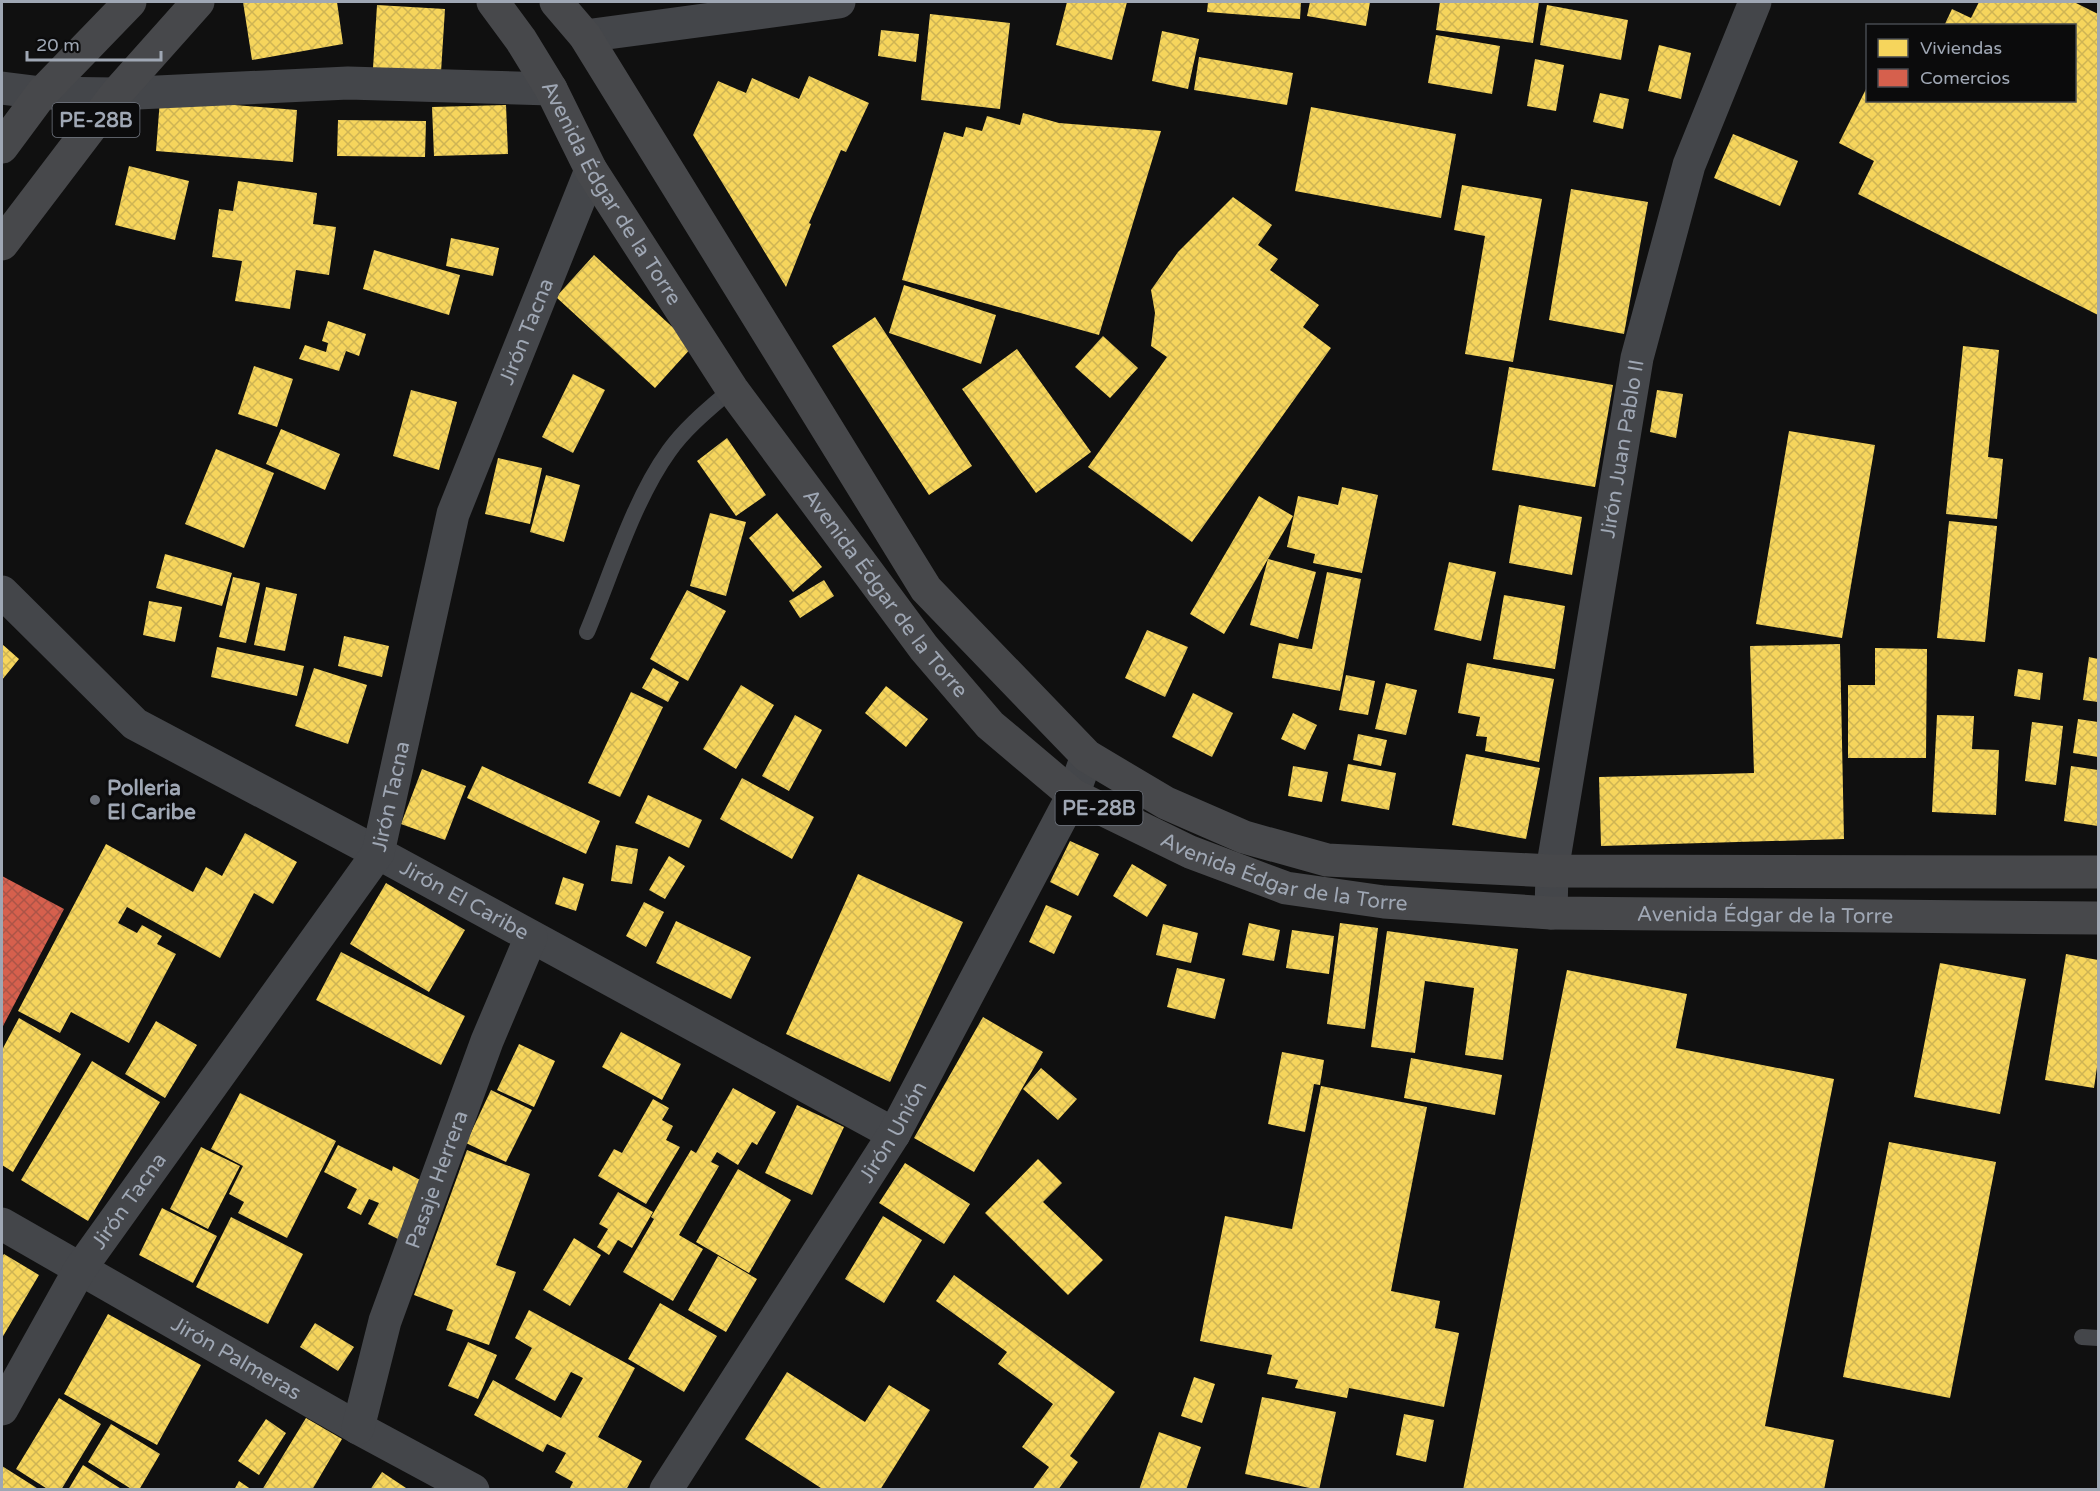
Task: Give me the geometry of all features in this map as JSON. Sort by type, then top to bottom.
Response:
[{"type":"highway","name":"PE-28B","points":[[2,147],[42,93],[130,2]]},
{"type":"highway","name":"PE-28B","points":[[2,244],[116,94],[198,2]]},
{"type":"highway","name":"Avenida Édgar de la Torre","points":[[494,2],[551,89],[591,170],[732,389],[924,648],[990,724],[1073,795],[1190,852],[1286,888],[1384,902],[1551,913],[2098,918]]},
{"type":"highway","name":"Avenida Édgar de la Torre","points":[[556,2],[585,36],[926,589],[1087,756],[1166,803],[1244,837],[1327,860],[1551,871],[2098,872]]},
{"type":"street","points":[[585,36],[839,2]]},
{"type":"street","name":"Jirón Juan Pablo II","points":[[1551,913],[1551,871],[1637,358],[1689,165],[1755,2]]},
{"type":"street","points":[[2,88],[42,93],[116,94],[348,83],[551,89]]},
{"type":"street","name":"Jirón Tacna","points":[[2,1409],[80,1269],[378,853],[453,514],[591,170]]},
{"type":"street","name":"Jirón El Caribe","points":[[2,592],[135,724],[378,853],[894,1134]]},
{"type":"street","name":"Jirón Unión","points":[[666,1490],[894,1134],[1073,795],[1087,756]]},
{"type":"street","name":"Pasaje Herrera","points":[[358,1428],[385,1321],[487,1041],[531,937]]},
{"type":"street","name":"Jirón Palmeras","points":[[2,1224],[358,1428],[473,1490]]},
{"type":"lane","points":[[587,632],[639,503],[669,451],[699,418],[732,389]]},
{"type":"building: Viviendas","points":[[243,2],[337,2],[343,44],[252,60]]},
{"type":"building: Viviendas","points":[[1067,2],[1127,2],[1112,60],[1056,45]]},
{"type":"building: Viviendas","points":[[1208,2],[1301,2],[1300,19],[1207,12]]},
{"type":"building: Viviendas","points":[[1310,2],[1370,2],[1366,26],[1307,16]]},
{"type":"building: Viviendas","points":[[1440,2],[1539,2],[1533,43],[1436,30]]},
{"type":"building: Viviendas","points":[[1979,2],[2074,2],[2098,14],[2098,315],[1858,194],[1874,161],[1839,143],[1866,89],[1866,102],[2076,102],[2076,24],[1945,24],[1952,9],[1971,18]]},
{"type":"building: Viviendas","points":[[377,5],[445,9],[441,72],[373,68]]},
{"type":"building: Viviendas","points":[[1547,5],[1628,20],[1621,60],[1540,45]]},
{"type":"building: Viviendas","points":[[930,14],[1010,23],[1000,109],[921,100]]},
{"type":"building: Viviendas","points":[[881,30],[919,34],[916,62],[878,56]]},
{"type":"building: Viviendas","points":[[1162,31],[1199,39],[1188,89],[1152,81]]},
{"type":"building: Viviendas","points":[[1436,35],[1500,46],[1492,94],[1428,83]]},
{"type":"building: Viviendas","points":[[1659,45],[1691,53],[1681,99],[1648,91]]},
{"type":"building: Viviendas","points":[[1199,57],[1293,73],[1287,105],[1194,90]]},
{"type":"building: Viviendas","points":[[1535,59],[1564,65],[1556,111],[1527,106]]},
{"type":"building: Viviendas","points":[[809,76],[869,103],[846,152],[841,150],[809,223],[811,224],[786,287],[693,135],[718,81],[746,93],[752,78],[799,99]]},
{"type":"building: Viviendas","points":[[1600,93],[1629,99],[1623,129],[1593,122]]},
{"type":"building: Viviendas","points":[[160,99],[297,110],[293,162],[156,151]]},
{"type":"building: Viviendas","points":[[506,105],[508,154],[434,156],[432,107]]},
{"type":"building: Viviendas","points":[[1311,107],[1456,134],[1441,218],[1295,191]]},
{"type":"building: Viviendas","points":[[1023,113],[1059,123],[1161,131],[1099,335],[902,280],[944,132],[963,137],[966,127],[982,131],[987,116],[1020,125]]},
{"type":"building: Viviendas","points":[[338,120],[426,121],[425,157],[337,156]]},
{"type":"building: Viviendas","points":[[1733,134],[1798,161],[1780,206],[1714,178]]},
{"type":"building: Viviendas","points":[[129,166],[189,181],[175,240],[115,225]]},
{"type":"building: Viviendas","points":[[238,181],[317,193],[313,224],[336,227],[329,275],[296,270],[290,309],[235,301],[242,261],[212,257],[219,209],[233,211]]},
{"type":"building: Viviendas","points":[[1462,185],[1542,199],[1513,362],[1465,354],[1485,236],[1454,230]]},
{"type":"building: Viviendas","points":[[1571,189],[1648,202],[1624,334],[1549,320]]},
{"type":"building: Viviendas","points":[[1233,197],[1272,225],[1258,245],[1278,259],[1270,270],[1319,305],[1303,327],[1331,348],[1192,542],[1088,467],[1167,357],[1151,346],[1155,313],[1151,290],[1178,252]]},
{"type":"building: Viviendas","points":[[451,238],[499,248],[493,276],[446,266]]},
{"type":"building: Viviendas","points":[[374,250],[460,275],[449,315],[363,289]]},
{"type":"building: Viviendas","points":[[594,255],[693,346],[655,388],[556,297]]},
{"type":"building: Viviendas","points":[[904,285],[996,315],[981,364],[889,333]]},
{"type":"building: Viviendas","points":[[875,317],[972,466],[929,495],[832,346]]},
{"type":"building: Viviendas","points":[[328,321],[366,334],[359,356],[346,351],[339,371],[299,359],[305,345],[326,352],[328,343],[322,341]]},
{"type":"building: Viviendas","points":[[1103,336],[1138,368],[1110,398],[1075,367]]},
{"type":"building: Viviendas","points":[[1963,346],[1999,350],[1988,457],[2003,459],[1997,519],[1946,514]]},
{"type":"building: Viviendas","points":[[1017,349],[1091,452],[1036,493],[962,389]]},
{"type":"building: Viviendas","points":[[254,366],[293,379],[277,427],[238,414]]},
{"type":"building: Viviendas","points":[[1509,367],[1613,385],[1595,487],[1492,470]]},
{"type":"building: Viviendas","points":[[573,374],[605,390],[573,453],[542,437]]},
{"type":"building: Viviendas","points":[[411,390],[457,402],[439,470],[393,456]]},
{"type":"building: Viviendas","points":[[1657,390],[1683,394],[1676,438],[1650,432]]},
{"type":"building: Viviendas","points":[[281,429],[340,454],[325,490],[266,464]]},
{"type":"building: Viviendas","points":[[1789,431],[1875,445],[1842,638],[1756,624]]},
{"type":"building: Viviendas","points":[[727,438],[766,495],[736,516],[697,461]]},
{"type":"building: Viviendas","points":[[216,449],[274,473],[244,548],[185,524]]},
{"type":"building: Viviendas","points":[[498,458],[542,468],[530,524],[485,514]]},
{"type":"building: Viviendas","points":[[546,475],[580,485],[564,542],[530,532]]},
{"type":"building: Viviendas","points":[[1342,487],[1378,495],[1362,573],[1313,563],[1315,554],[1287,547],[1298,496],[1338,505]]},
{"type":"building: Viviendas","points":[[1259,496],[1293,516],[1224,634],[1190,614]]},
{"type":"building: Viviendas","points":[[1519,505],[1582,517],[1572,575],[1509,563]]},
{"type":"building: Viviendas","points":[[710,513],[746,522],[726,596],[690,586]]},
{"type":"building: Viviendas","points":[[777,513],[822,567],[793,592],[749,538]]},
{"type":"building: Viviendas","points":[[1949,521],[1997,526],[1985,642],[1937,638]]},
{"type":"building: Viviendas","points":[[165,554],[232,573],[222,606],[156,588]]},
{"type":"building: Viviendas","points":[[1268,559],[1316,572],[1298,639],[1250,625]]},
{"type":"building: Viviendas","points":[[1449,562],[1496,572],[1481,641],[1434,630]]},
{"type":"building: Viviendas","points":[[1327,572],[1361,579],[1340,691],[1272,678],[1279,643],[1312,649]]},
{"type":"building: Viviendas","points":[[233,577],[260,583],[246,643],[219,637]]},
{"type":"building: Viviendas","points":[[824,580],[834,596],[800,618],[789,601]]},
{"type":"building: Viviendas","points":[[266,587],[297,594],[285,651],[254,645]]},
{"type":"building: Viviendas","points":[[687,590],[726,611],[688,681],[650,659]]},
{"type":"building: Viviendas","points":[[1504,595],[1565,606],[1555,669],[1493,659]]},
{"type":"building: Viviendas","points":[[149,601],[182,607],[175,642],[143,635]]},
{"type":"building: Viviendas","points":[[1147,630],[1188,647],[1165,697],[1125,678]]},
{"type":"building: Viviendas","points":[[344,636],[389,646],[382,677],[338,666]]},
{"type":"building: Viviendas","points":[[2,644],[19,659],[2,680]]},
{"type":"building: Viviendas","points":[[1840,644],[1844,839],[1601,846],[1599,777],[1754,773],[1750,646]]},
{"type":"building: Viviendas","points":[[217,647],[304,666],[297,696],[211,677]]},
{"type":"building: Viviendas","points":[[1875,648],[1927,649],[1926,758],[1848,758],[1848,685],[1875,685]]},
{"type":"building: Viviendas","points":[[2089,657],[2098,659],[2098,702],[2083,700]]},
{"type":"building: Viviendas","points":[[1467,663],[1554,679],[1539,762],[1485,751],[1487,737],[1476,736],[1480,717],[1458,713]]},
{"type":"building: Viviendas","points":[[314,668],[367,685],[348,744],[295,726]]},
{"type":"building: Viviendas","points":[[653,668],[679,682],[668,702],[642,688]]},
{"type":"building: Viviendas","points":[[2018,669],[2043,673],[2040,700],[2014,696]]},
{"type":"building: Viviendas","points":[[1346,675],[1375,681],[1368,715],[1339,710]]},
{"type":"building: Viviendas","points":[[1386,683],[1417,690],[1406,735],[1375,729]]},
{"type":"building: Viviendas","points":[[741,685],[774,705],[736,769],[703,749]]},
{"type":"building: Viviendas","points":[[886,686],[928,719],[906,747],[865,713]]},
{"type":"building: Viviendas","points":[[631,692],[663,707],[620,797],[588,783]]},
{"type":"building: Viviendas","points":[[1193,693],[1233,713],[1212,757],[1172,737]]},
{"type":"building: Viviendas","points":[[1293,713],[1317,725],[1305,750],[1281,739]]},
{"type":"building: Viviendas","points":[[795,715],[822,730],[789,791],[762,776]]},
{"type":"building: Viviendas","points":[[1937,715],[1974,716],[1972,749],[1999,750],[1996,815],[1932,812]]},
{"type":"building: Viviendas","points":[[2078,719],[2098,722],[2098,757],[2073,753]]},
{"type":"building: Viviendas","points":[[2032,722],[2063,726],[2056,785],[2025,781]]},
{"type":"building: Viviendas","points":[[1358,734],[1387,740],[1381,766],[1353,760]]},
{"type":"building: Viviendas","points":[[1466,754],[1540,768],[1526,839],[1452,825]]},
{"type":"building: Viviendas","points":[[1348,764],[1396,773],[1389,810],[1341,801]]},
{"type":"building: Viviendas","points":[[482,766],[600,821],[586,854],[467,798]]},
{"type":"building: Viviendas","points":[[1293,766],[1328,772],[1322,802],[1288,796]]},
{"type":"building: Viviendas","points":[[2071,766],[2098,770],[2098,826],[2064,821]]},
{"type":"building: Viviendas","points":[[422,769],[466,786],[445,840],[401,824]]},
{"type":"building: Viviendas","points":[[742,778],[814,817],[792,859],[720,819]]},
{"type":"building: Viviendas","points":[[648,795],[702,820],[689,848],[635,823]]},
{"type":"building: Viviendas","points":[[245,833],[297,862],[273,904],[254,893],[220,958],[127,907],[118,923],[137,933],[142,925],[162,936],[157,944],[176,954],[129,1043],[71,1012],[60,1033],[18,1011],[106,844],[193,892],[206,867],[222,876]]},
{"type":"building: Viviendas","points":[[1070,841],[1099,854],[1078,896],[1050,882]]},
{"type":"building: Viviendas","points":[[616,845],[638,849],[632,884],[611,881]]},
{"type":"building: Viviendas","points":[[669,856],[685,866],[665,899],[649,890]]},
{"type":"building: Viviendas","points":[[1132,864],[1167,885],[1147,917],[1113,896]]},
{"type":"building: Viviendas","points":[[858,874],[963,922],[890,1082],[786,1034]]},
{"type":"building: Viviendas","points":[[563,877],[584,884],[576,911],[555,904]]},
{"type":"building: Viviendas","points":[[386,883],[465,930],[429,992],[350,944]]},
{"type":"building: Viviendas","points":[[644,902],[664,912],[646,947],[626,936]]},
{"type":"building: Viviendas","points":[[1046,905],[1072,916],[1054,954],[1029,942]]},
{"type":"building: Viviendas","points":[[676,921],[751,957],[731,999],[656,963]]},
{"type":"building: Viviendas","points":[[1249,923],[1280,930],[1274,961],[1242,955]]},
{"type":"building: Viviendas","points":[[1340,923],[1378,928],[1365,1029],[1327,1024]]},
{"type":"building: Viviendas","points":[[1163,924],[1198,933],[1191,963],[1156,955]]},
{"type":"building: Viviendas","points":[[1292,930],[1334,936],[1329,974],[1286,968]]},
{"type":"building: Viviendas","points":[[1387,931],[1518,949],[1503,1060],[1465,1055],[1474,988],[1425,981],[1415,1053],[1371,1047]]},
{"type":"building: Viviendas","points":[[341,952],[465,1016],[441,1065],[316,1000]]},
{"type":"building: Viviendas","points":[[2066,954],[2098,960],[2098,1060],[2094,1088],[2045,1080]]},
{"type":"building: Viviendas","points":[[1940,963],[2026,979],[2000,1114],[1914,1097]]},
{"type":"building: Viviendas","points":[[1177,968],[1225,979],[1215,1019],[1167,1007]]},
{"type":"building: Viviendas","points":[[1567,970],[1687,994],[1676,1048],[1834,1079],[1765,1426],[1834,1440],[1824,1490],[1463,1490]]},
{"type":"building: Viviendas","points":[[983,1017],[1043,1052],[974,1172],[914,1138]]},
{"type":"building: Viviendas","points":[[19,1018],[81,1054],[13,1172],[2,1165],[2,1050]]},
{"type":"building: Viviendas","points":[[156,1021],[197,1045],[165,1098],[125,1074]]},
{"type":"building: Viviendas","points":[[621,1032],[681,1064],[662,1100],[602,1067]]},
{"type":"building: Viviendas","points":[[519,1044],[555,1061],[534,1107],[497,1090]]},
{"type":"building: Viviendas","points":[[1282,1052],[1324,1060],[1320,1085],[1314,1084],[1305,1132],[1268,1124]]},
{"type":"building: Viviendas","points":[[1411,1058],[1502,1075],[1495,1115],[1404,1098]]},
{"type":"building: Viviendas","points":[[92,1061],[160,1102],[88,1221],[21,1180]]},
{"type":"building: Viviendas","points":[[1041,1068],[1077,1099],[1058,1120],[1023,1089]]},
{"type":"building: Viviendas","points":[[1321,1086],[1427,1107],[1391,1291],[1440,1301],[1435,1328],[1459,1333],[1444,1407],[1349,1388],[1347,1398],[1295,1388],[1298,1380],[1267,1374],[1272,1355],[1200,1341],[1225,1216],[1292,1229]]},
{"type":"building: Viviendas","points":[[733,1088],[776,1112],[757,1145],[752,1142],[738,1165],[717,1152],[711,1162],[719,1166],[679,1235],[703,1249],[673,1301],[623,1272],[654,1219],[651,1217],[691,1150],[696,1153]]},
{"type":"building: Viviendas","points":[[491,1090],[532,1110],[506,1162],[466,1143]]},
{"type":"building: Viviendas","points":[[240,1093],[336,1141],[287,1238],[238,1213],[244,1202],[229,1194],[243,1166],[211,1149]]},
{"type":"building: Viviendas","points":[[653,1099],[669,1108],[662,1120],[673,1126],[666,1140],[680,1147],[646,1204],[598,1176],[614,1149],[622,1153]]},
{"type":"building: Viviendas","points":[[797,1105],[844,1127],[812,1195],[765,1173]]},
{"type":"building: Viviendas","points":[[1889,1142],[1996,1162],[1950,1398],[1843,1377]]},
{"type":"building: Viviendas","points":[[338,1145],[392,1171],[393,1166],[428,1184],[400,1240],[368,1224],[379,1203],[369,1199],[361,1215],[347,1208],[357,1189],[324,1172]]},
{"type":"building: Viviendas","points":[[201,1147],[240,1166],[208,1229],[170,1209]]},
{"type":"building: Viviendas","points":[[467,1150],[530,1174],[496,1265],[516,1272],[489,1345],[446,1330],[453,1310],[414,1295]]},
{"type":"building: Viviendas","points":[[1038,1159],[1062,1183],[1043,1202],[1103,1260],[1068,1295],[985,1213]]},
{"type":"building: Viviendas","points":[[905,1163],[970,1204],[944,1244],[879,1203]]},
{"type":"building: Viviendas","points":[[738,1169],[791,1200],[749,1273],[696,1242]]},
{"type":"building: Viviendas","points":[[618,1192],[653,1212],[632,1248],[618,1240],[609,1255],[597,1247],[608,1229],[599,1224]]},
{"type":"building: Viviendas","points":[[162,1208],[217,1236],[193,1283],[139,1255]]},
{"type":"building: Viviendas","points":[[883,1216],[922,1240],[884,1303],[845,1279]]},
{"type":"building: Viviendas","points":[[231,1217],[303,1254],[268,1324],[196,1287]]},
{"type":"building: Viviendas","points":[[574,1238],[601,1255],[570,1306],[543,1290]]},
{"type":"building: Viviendas","points":[[4,1254],[39,1275],[2,1338],[2,1257]]},
{"type":"building: Viviendas","points":[[718,1256],[757,1279],[726,1332],[688,1310]]},
{"type":"building: Viviendas","points":[[954,1275],[1115,1392],[1070,1456],[1078,1462],[1058,1490],[1032,1490],[1049,1467],[1022,1447],[1053,1404],[998,1364],[1007,1352],[936,1301]]},
{"type":"building: Viviendas","points":[[660,1303],[717,1336],[684,1392],[628,1359]]},
{"type":"building: Viviendas","points":[[529,1310],[635,1368],[598,1437],[642,1461],[626,1490],[569,1490],[573,1482],[555,1472],[566,1453],[547,1444],[543,1452],[474,1415],[493,1380],[561,1418],[583,1378],[571,1372],[555,1401],[515,1379],[532,1348],[515,1338]]},
{"type":"building: Viviendas","points":[[108,1314],[201,1365],[157,1445],[64,1394]]},
{"type":"building: Viviendas","points":[[315,1323],[354,1347],[338,1371],[300,1347]]},
{"type":"building: Viviendas","points":[[468,1342],[497,1355],[478,1399],[448,1386]]},
{"type":"building: Viviendas","points":[[787,1372],[865,1422],[889,1385],[930,1410],[880,1490],[824,1490],[745,1439]]},
{"type":"building: Viviendas","points":[[1194,1377],[1215,1384],[1202,1423],[1181,1416]]},
{"type":"building: Viviendas","points":[[1262,1397],[1336,1412],[1319,1490],[1245,1474]]},
{"type":"building: Viviendas","points":[[59,1398],[101,1424],[61,1490],[49,1490],[16,1469]]},
{"type":"building: Viviendas","points":[[1404,1414],[1434,1420],[1426,1462],[1396,1455]]},
{"type":"building: Viviendas","points":[[306,1418],[342,1439],[312,1490],[262,1490]]},
{"type":"building: Viviendas","points":[[266,1419],[286,1433],[259,1475],[238,1461]]},
{"type":"building: Viviendas","points":[[111,1424],[160,1454],[139,1490],[133,1490],[88,1462]]},
{"type":"building: Viviendas","points":[[1159,1432],[1201,1447],[1186,1490],[1139,1490]]},
{"type":"building: Viviendas","points":[[83,1465],[123,1490],[68,1490]]},
{"type":"building: Viviendas","points":[[2,1466],[40,1490],[2,1490]]},
{"type":"building: Viviendas","points":[[382,1472],[409,1490],[370,1490]]},
{"type":"building: Viviendas","points":[[239,1481],[252,1490],[234,1490]]},
{"type":"building: Comercios","points":[[2,876],[64,909],[2,1028]]},
{"type":"place","name":"Polleria El Caribe","points":[[95,800]]}]
